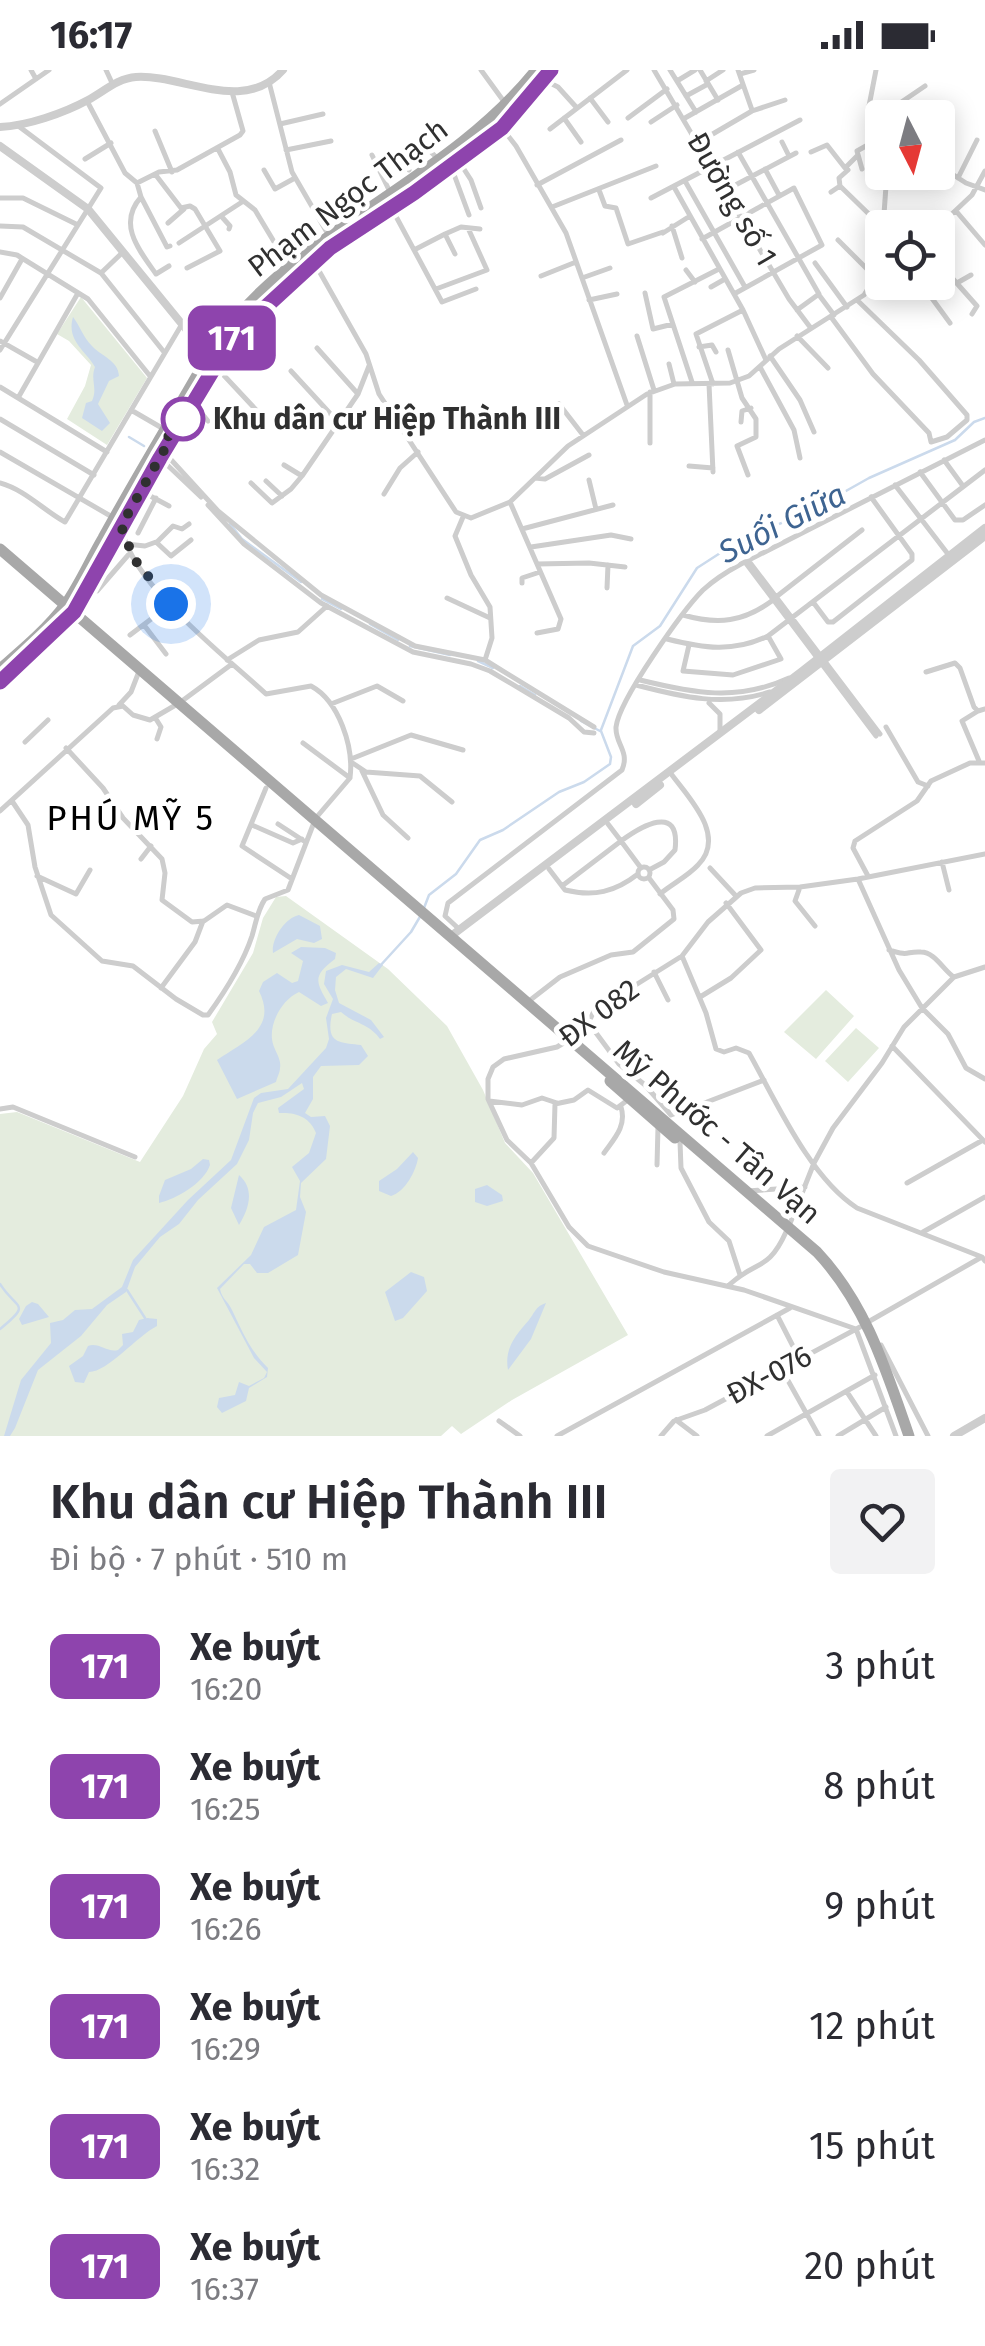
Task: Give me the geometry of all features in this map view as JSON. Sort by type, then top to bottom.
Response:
[{"type":"main road","name":"Phạm Ngọc Thạch","points":[[450,161],[538,73]]},
{"type":"main road","name":"Phạm Ngọc Thạch","points":[[67,611],[234,320],[290,268],[502,128],[538,73]]},
{"type":"main road","name":"Phạm Ngọc Thạch","points":[[0,682],[83,595],[117,522],[162,455],[168,434],[193,404],[211,360],[329,236],[392,202]]},
{"type":"main road","name":"Mỹ Phước - Tân Vạn","points":[[0,549],[266,788],[314,822]]},
{"type":"main road","name":"Mỹ Phước - Tân Vạn","points":[[0,556],[569,1040],[633,1096],[658,1124],[829,1265],[888,1371],[903,1436]]},
{"type":"main road","name":"Phạm Ngọc Thạch","points":[[0,669],[23,655]]},
{"type":"main road","name":"Mỹ Phước - Tân Vạn","points":[[422,914],[456,935],[569,1040]]},
{"type":"main road","name":"Mỹ Phước - Tân Vạn","points":[[633,1096],[672,1121],[787,1229]]},
{"type":"street","points":[[30,70],[36,79]]},
{"type":"street","points":[[0,104],[49,70]]},
{"type":"street","points":[[106,70],[113,85]]},
{"type":"street","points":[[178,84],[180,70]]},
{"type":"street","points":[[2,128],[87,101],[126,78],[146,74],[178,84],[232,92],[269,82],[283,70]]},
{"type":"street","points":[[481,70],[507,105]]},
{"type":"street","points":[[550,129],[627,70]]},
{"type":"street","points":[[670,70],[696,112]]},
{"type":"street","points":[[677,81],[698,70],[718,100]]},
{"type":"street","points":[[686,96],[723,70]]},
{"type":"street","points":[[752,111],[739,72],[754,70]]},
{"type":"street","points":[[870,100],[876,70]]},
{"type":"street","name":"Đường số 1","points":[[656,71],[810,327]]},
{"type":"street","points":[[538,73],[577,108]]},
{"type":"street","points":[[269,82],[295,178],[329,236]]},
{"type":"street","points":[[685,119],[743,85]]},
{"type":"street","points":[[905,100],[925,86]]},
{"type":"street","points":[[628,118],[667,89]]},
{"type":"street","points":[[137,183],[155,174],[172,172],[218,149],[242,131],[232,92]]},
{"type":"street","points":[[590,98],[608,122]]},
{"type":"street","points":[[699,142],[752,111],[785,100]]},
{"type":"street","points":[[87,101],[125,173],[137,183],[158,234],[170,246]]},
{"type":"street","points":[[651,122],[677,106]]},
{"type":"street","points":[[280,124],[323,114]]},
{"type":"street","points":[[564,118],[579,140],[585,133]]},
{"type":"street","points":[[651,198],[800,120]]},
{"type":"street","points":[[17,125],[101,186],[1,345],[38,362]]},
{"type":"street","points":[[502,128],[566,233],[627,405]]},
{"type":"street","points":[[154,131],[172,172]]},
{"type":"street","points":[[537,186],[621,140]]},
{"type":"street","points":[[958,178],[977,140]]},
{"type":"street","points":[[286,150],[331,141]]},
{"type":"street","points":[[726,190],[792,155],[782,142]]},
{"type":"street","points":[[85,159],[111,143]]},
{"type":"street","points":[[811,152],[827,145],[845,168],[865,145]]},
{"type":"street","points":[[0,146],[88,209],[211,360],[260,413]]},
{"type":"street","points":[[409,170],[402,158],[415,146],[426,147],[471,180],[481,208]]},
{"type":"street","points":[[218,149],[234,190],[242,202],[255,210],[290,268]]},
{"type":"street","points":[[738,152],[832,316],[873,374],[928,433],[931,442],[953,432],[967,420],[967,415],[919,360],[857,300]]},
{"type":"street","points":[[372,155],[414,250],[443,303],[476,289]]},
{"type":"street","points":[[857,156],[862,169]]},
{"type":"street","points":[[450,161],[469,215]]},
{"type":"street","points":[[552,208],[656,166]]},
{"type":"street","points":[[765,169],[779,195]]},
{"type":"street","points":[[264,170],[275,189],[295,178]]},
{"type":"street","points":[[848,170],[839,178],[840,186],[865,210]]},
{"type":"street","points":[[985,171],[956,211],[985,244]]},
{"type":"street","points":[[155,174],[184,210]]},
{"type":"street","points":[[955,176],[985,190]]},
{"type":"street","points":[[685,181],[746,287]]},
{"type":"street","points":[[831,192],[840,186]]},
{"type":"street","points":[[674,187],[768,358],[800,400],[814,432]]},
{"type":"street","points":[[702,239],[794,188],[821,242]]},
{"type":"street","points":[[600,190],[605,206],[616,208],[628,244],[664,234],[690,216]]},
{"type":"street","points":[[141,197],[132,207],[130,235],[156,274],[169,266]]},
{"type":"street","points":[[0,198],[23,198],[78,226]]},
{"type":"street","points":[[179,243],[242,202]]},
{"type":"street","points":[[168,223],[190,206],[220,252],[187,268]]},
{"type":"street","points":[[222,217],[230,226],[228,230]]},
{"type":"street","points":[[0,226],[23,227],[100,273],[164,352]]},
{"type":"street","points":[[672,226],[682,258]]},
{"type":"street","points":[[414,250],[456,228],[480,229]]},
{"type":"street","points":[[436,289],[487,270],[468,228]]},
{"type":"street","points":[[445,234],[455,254]]},
{"type":"street","points":[[734,294],[821,242],[834,240],[865,268]]},
{"type":"street","points":[[0,252],[11,252],[88,299],[150,376]]},
{"type":"street","points":[[100,273],[123,252]]},
{"type":"street","points":[[310,258],[370,363],[379,394],[463,517],[482,516],[510,502],[583,436],[652,391],[692,382],[738,382],[810,327],[857,300],[865,290]]},
{"type":"street","points":[[0,298],[22,259]]},
{"type":"street","points":[[541,276],[576,262]]},
{"type":"street","points":[[815,264],[847,307]]},
{"type":"street","points":[[582,278],[610,268]]},
{"type":"street","points":[[692,382],[664,296],[719,269]]},
{"type":"street","points":[[686,270],[694,282]]},
{"type":"street","points":[[971,275],[957,283],[977,306],[972,314]]},
{"type":"street","points":[[711,287],[725,279]]},
{"type":"street","points":[[18,398],[78,292]]},
{"type":"street","points":[[797,310],[818,292]]},
{"type":"street","points":[[645,293],[653,329],[673,324]]},
{"type":"street","points":[[589,300],[618,294]]},
{"type":"street","points":[[933,300],[950,323]]},
{"type":"street","points":[[688,466],[713,470],[711,384],[696,334],[743,310]]},
{"type":"street","points":[[0,483],[18,488],[42,510],[64,522],[182,324]]},
{"type":"street","points":[[637,336],[652,391],[650,443]]},
{"type":"street","points":[[797,336],[828,368]]},
{"type":"street","points":[[700,347],[712,346],[716,352]]},
{"type":"street","points":[[317,348],[358,394]]},
{"type":"street","points":[[728,350],[742,398],[756,419],[757,436],[737,446],[748,475]]},
{"type":"street","points":[[251,483],[272,503],[302,476],[358,394],[370,363]]},
{"type":"street","points":[[669,364],[674,384]]},
{"type":"street","points":[[760,367],[794,430],[800,458]]},
{"type":"street","points":[[291,371],[338,421]]},
{"type":"street","points":[[0,387],[107,452]]},
{"type":"street","points":[[193,404],[208,421]]},
{"type":"street","points":[[559,404],[583,436]]},
{"type":"street","points":[[741,422],[742,411],[752,408]]},
{"type":"street","points":[[130,411],[168,434]]},
{"type":"street","points":[[0,418],[94,475]]},
{"type":"street","points":[[822,659],[456,935],[445,916],[448,903],[622,770],[626,754],[616,726],[638,682],[683,615],[712,583],[746,561],[985,440]]},
{"type":"street","points":[[0,452],[117,522],[130,553],[171,604],[194,630],[266,694],[311,686],[331,704],[351,760],[350,778],[314,822],[286,892],[265,898],[245,952],[208,1014],[199,1014],[133,966],[102,961],[51,914],[37,876],[28,824],[12,802]]},
{"type":"street","points":[[384,494],[400,468],[418,452]]},
{"type":"street","points":[[162,455],[236,537],[328,603],[412,652],[490,671],[563,714],[584,732],[594,730],[485,660],[415,646],[328,603]]},
{"type":"street","points":[[535,478],[545,480],[589,455]]},
{"type":"street","points":[[944,460],[963,486]]},
{"type":"street","points":[[284,465],[302,476]]},
{"type":"street","points":[[667,639],[727,648],[768,636],[985,470]]},
{"type":"street","points":[[920,472],[958,522],[985,504]]},
{"type":"street","points":[[589,480],[596,510]]},
{"type":"street","points":[[266,481],[282,496]]},
{"type":"street","points":[[895,485],[951,558]]},
{"type":"street","points":[[141,491],[169,506]]},
{"type":"street","points":[[813,602],[828,622],[833,622],[912,560],[912,554],[871,497]]},
{"type":"street","points":[[138,534],[156,498]]},
{"type":"street","points":[[510,502],[560,620],[558,629],[537,633]]},
{"type":"street","points":[[522,528],[613,505]]},
{"type":"street","points":[[463,517],[455,536],[470,576],[488,603],[492,641],[485,660]]},
{"type":"street","points":[[126,544],[143,546],[156,542],[174,526],[182,529],[188,524]]},
{"type":"street","points":[[524,884],[672,775],[985,528]]},
{"type":"street","points":[[683,615],[708,621],[752,614],[862,530]]},
{"type":"street","points":[[530,547],[612,535],[632,539]]},
{"type":"street","points":[[951,558],[985,536]]},
{"type":"street","points":[[156,542],[171,556],[191,540]]},
{"type":"street","points":[[83,595],[97,591],[130,553]]},
{"type":"street","points":[[746,561],[878,735]]},
{"type":"street","points":[[607,588],[608,565]]},
{"type":"street","points":[[522,583],[522,578],[538,568],[625,566]]},
{"type":"street","points":[[447,598],[490,618]]},
{"type":"street","points":[[119,706],[140,718],[156,719],[259,640],[298,632],[328,603]]},
{"type":"street","points":[[130,634],[171,604]]},
{"type":"street","points":[[144,624],[166,654]]},
{"type":"street","points":[[689,644],[683,671],[733,675],[781,659],[768,636]]},
{"type":"street","points":[[926,672],[955,663],[974,707],[982,710]]},
{"type":"street","points":[[638,682],[728,695],[762,688],[801,672]]},
{"type":"street","points":[[0,812],[66,748],[119,706],[131,692],[138,674]]},
{"type":"street","points":[[638,682],[702,700],[747,698],[778,689]]},
{"type":"street","points":[[331,704],[378,686],[403,701]]},
{"type":"street","points":[[702,700],[719,712],[719,734]]},
{"type":"street","points":[[868,876],[853,842],[916,801],[944,774],[982,762],[962,721],[982,710]]},
{"type":"street","points":[[156,719],[160,727],[156,738]]},
{"type":"street","points":[[25,742],[48,720]]},
{"type":"street","points":[[886,727],[918,782],[928,786]]},
{"type":"street","points":[[351,760],[411,735],[463,750]]},
{"type":"street","points":[[303,743],[350,778]]},
{"type":"street","points":[[66,748],[164,866],[162,900],[192,922],[204,921],[227,906],[256,916]]},
{"type":"street","points":[[351,760],[362,771],[383,815],[408,838]]},
{"type":"street","points":[[362,771],[420,776],[452,802]]},
{"type":"street","points":[[660,894],[698,865],[707,846],[703,816],[672,775]]},
{"type":"street","points":[[266,788],[242,847],[292,879]]},
{"type":"street","points":[[529,1001],[560,976],[611,955],[630,953],[671,922],[674,914],[606,822]]},
{"type":"street","points":[[549,869],[562,886],[576,892],[608,892],[675,850],[674,834],[668,826],[650,822],[562,886]]},
{"type":"street","points":[[278,824],[304,841]]},
{"type":"street","points":[[252,825],[293,844],[304,841]]},
{"type":"street","points":[[140,860],[151,846]]},
{"type":"street","name":"ĐX 082","points":[[489,1101],[487,1084],[493,1068],[504,1059],[569,1040],[586,1030],[594,1012],[682,956],[736,896],[754,888],[800,888],[985,854]]},
{"type":"street","points":[[942,862],[949,890]]},
{"type":"street","points":[[710,868],[736,896]]},
{"type":"street","points":[[37,876],[76,894],[90,870]]},
{"type":"street","points":[[858,879],[888,949],[922,1008],[948,1034],[966,1068],[985,1079]]},
{"type":"street","points":[[800,888],[795,901],[815,926]]},
{"type":"street","points":[[700,997],[731,978],[761,950],[726,904]]},
{"type":"street","points":[[161,988],[195,942],[204,921]]},
{"type":"street","points":[[888,949],[906,956],[920,951],[928,954],[954,977]]},
{"type":"street","points":[[682,956],[716,1049],[746,1050],[814,1163],[842,1196],[857,1208],[984,1258]]},
{"type":"street","points":[[729,1286],[740,1275],[772,1258],[833,1128],[922,1008],[954,977],[985,968]]},
{"type":"street","points":[[654,972],[668,1000]]},
{"type":"street","points":[[588,1022],[619,1064],[633,1096],[621,1128],[604,1153]]},
{"type":"street","points":[[892,1046],[984,1141],[907,1182]]},
{"type":"street","points":[[672,1121],[707,1102],[764,1080]]},
{"type":"street","points":[[633,1096],[591,1090],[574,1100],[557,1103],[545,1098],[522,1104],[489,1101],[507,1140],[531,1164],[569,1228],[593,1248],[664,1272],[729,1286],[790,1308],[863,1325],[928,1436]]},
{"type":"street","points":[[707,1102],[712,1126]]},
{"type":"street","points":[[531,1164],[554,1138],[553,1108],[557,1103]]},
{"type":"street","points":[[0,1109],[13,1107],[134,1156]]},
{"type":"street","points":[[657,1165],[658,1124]]},
{"type":"street","points":[[680,1142],[680,1168],[710,1222],[729,1242],[740,1275]]},
{"type":"street","points":[[747,1192],[804,1187]]},
{"type":"street","points":[[923,1232],[985,1198]]},
{"type":"street","name":"ĐX-076","points":[[676,1420],[705,1410],[984,1258]]},
{"type":"street","points":[[558,1436],[790,1308]]},
{"type":"street","points":[[777,1315],[799,1358]]},
{"type":"street","points":[[863,1325],[886,1407],[903,1436]]},
{"type":"street","points":[[781,1368],[819,1436]]},
{"type":"street","points":[[766,1436],[876,1375]]},
{"type":"street","points":[[847,1392],[876,1436]]},
{"type":"street","points":[[838,1436],[886,1407]]},
{"type":"street","points":[[954,1436],[985,1418]]},
{"type":"street","points":[[660,1436],[676,1420],[697,1436]]},
{"type":"street","points":[[499,1421],[520,1436]]},
{"type":"shaded area","points":[[81,297],[147,378],[107,445],[67,419],[85,386],[91,365],[57,334]]},
{"type":"shaded area","points":[[286,896],[388,969],[447,1026],[483,1090],[505,1143],[533,1173],[628,1335],[512,1400],[461,1434],[452,1426],[441,1436],[0,1436],[0,1114],[17,1112],[140,1162],[183,1096],[204,1049],[217,1034],[212,1022],[253,953],[263,918],[276,897]]},
{"type":"shaded area","points":[[826,990],[854,1016],[816,1059],[784,1032]]},
{"type":"shaded area","points":[[856,1028],[879,1048],[848,1082],[825,1061]]},
{"type":"water","points":[[73,317],[89,343],[113,362],[118,371],[119,376],[109,381],[98,404],[110,423],[102,431],[82,418],[86,403],[94,396],[95,367],[72,333]]},
{"type":"water","points":[[299,915],[320,926],[322,939],[314,943],[297,939],[273,953],[280,930]]},
{"type":"water","points":[[301,947],[325,948],[336,953],[318,979],[328,1003],[321,1006],[299,992],[283,1005],[272,1032],[280,1064],[276,1082],[237,1099],[217,1060],[247,1040],[261,1025],[264,1004],[259,991],[263,982],[277,973],[292,983],[298,981],[303,961],[291,953]]},
{"type":"water","points":[[379,963],[383,965],[373,978],[346,969],[336,977],[339,1003],[371,1020],[384,1037],[380,1039],[341,1012],[332,1014],[333,1037],[361,1045],[368,1056],[359,1065],[321,1066],[313,1077],[313,1099],[305,1113],[311,1117],[325,1116],[330,1126],[326,1159],[301,1183],[300,1197],[306,1212],[298,1255],[268,1273],[257,1273],[250,1264],[244,1264],[220,1289],[252,1348],[268,1368],[267,1377],[249,1388],[246,1401],[222,1413],[217,1407],[219,1398],[235,1395],[239,1382],[249,1386],[267,1372],[254,1358],[217,1288],[251,1255],[264,1227],[296,1210],[300,1181],[292,1167],[309,1153],[316,1133],[306,1119],[279,1113],[278,1108],[304,1089],[302,1083],[281,1097],[258,1103],[249,1140],[237,1164],[198,1200],[179,1224],[160,1237],[135,1267],[126,1292],[107,1305],[81,1336],[38,1370],[15,1428],[10,1436],[4,1436],[21,1380],[51,1343],[50,1323],[63,1320],[75,1310],[92,1309],[122,1287],[133,1260],[231,1160],[254,1098],[261,1093],[288,1089],[326,1048],[326,1018],[333,999],[324,984],[326,971],[342,965],[369,972]]},
{"type":"water","points":[[413,1152],[417,1163],[405,1186],[391,1196],[379,1191],[379,1181]]},
{"type":"water","points":[[203,1159],[209,1160],[210,1165],[196,1184],[159,1203],[165,1180]]},
{"type":"water","points":[[239,1175],[249,1193],[239,1225],[231,1208]]},
{"type":"water","points":[[487,1185],[502,1195],[503,1201],[487,1206],[475,1202],[475,1189]]},
{"type":"water","points":[[411,1272],[424,1277],[427,1291],[403,1318],[395,1321],[385,1292]]},
{"type":"water","points":[[32,1302],[49,1317],[22,1325],[19,1319]]},
{"type":"water","points":[[546,1303],[531,1339],[508,1370],[512,1342]]},
{"type":"water","points":[[157,1319],[157,1326],[105,1366],[89,1372],[84,1383],[75,1382],[69,1366],[83,1356],[88,1346],[118,1350],[123,1345],[122,1334],[133,1332],[139,1320]]},
{"type":"waterway","name":"Suối Giữa","points":[[601,730],[633,646],[660,626],[697,568],[745,537],[805,514],[869,478],[955,440],[974,422],[985,418]]},
{"type":"waterway","points":[[129,437],[144,446]]},
{"type":"waterway","points":[[230,524],[242,539],[301,582]]},
{"type":"waterway","points":[[322,599],[341,609]]},
{"type":"waterway","points":[[370,624],[398,640]]},
{"type":"waterway","points":[[410,646],[450,655]]},
{"type":"waterway","points":[[478,661],[493,668]]},
{"type":"waterway","points":[[520,686],[535,695]]},
{"type":"waterway","points":[[581,721],[600,731]]},
{"type":"waterway","points":[[424,908],[429,895],[456,874],[480,840],[610,764],[601,731]]},
{"type":"waterway","points":[[379,967],[421,915]]},
{"type":"waterway","points":[[0,1284],[19,1310],[0,1329]]},
{"type":"waterway","points":[[127,1290],[145,1318]]},
{"type":"bus line","name":"171","points":[[0,682],[74,612],[233,337],[330,248],[502,128],[551,70]]},
{"type":"place","name":"Khu dân cư Hiệp Thành III","points":[[183,419]]},
{"type":"district","name":"PHÚ MỸ 5","points":[[131,818]]},
{"type":"route","points":[[171,604],[134,559],[121,526],[171,438],[162,432],[176,410],[183,419]]}]
